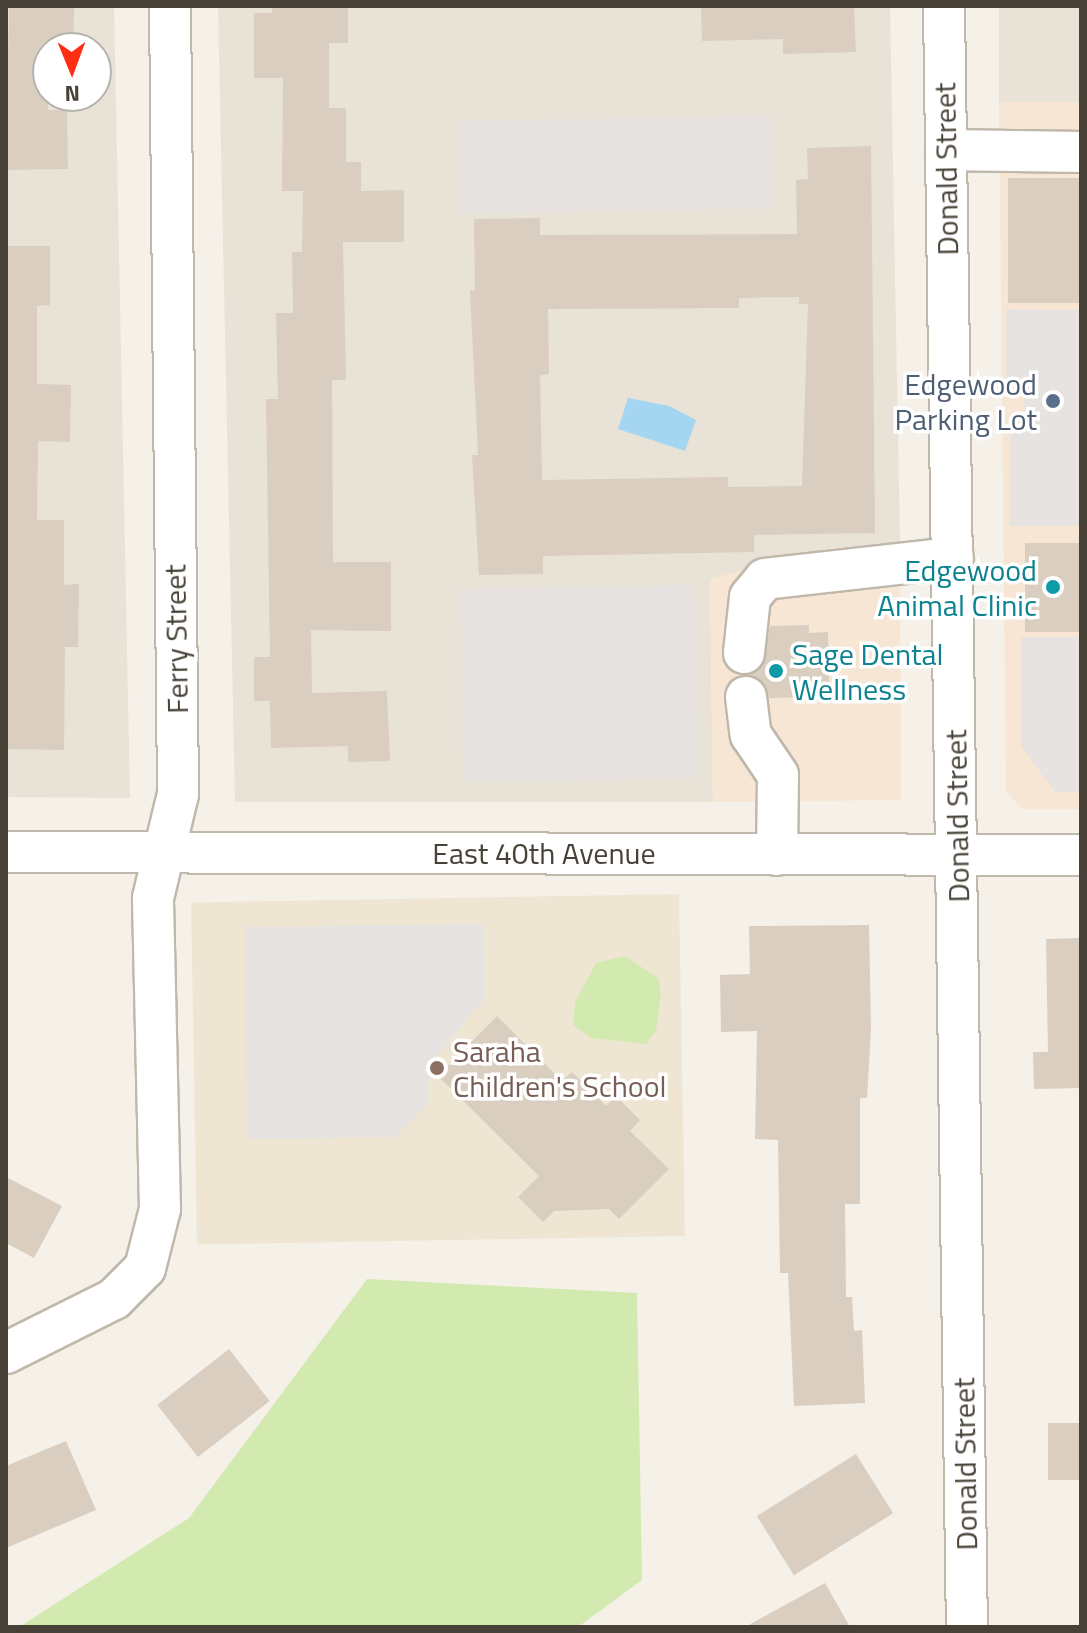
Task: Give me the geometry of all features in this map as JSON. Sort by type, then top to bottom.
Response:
[{"type":"street","name":"Ferry Street","points":[[6,1353],[102,1307],[145,1268],[160,1209],[153,898],[178,794],[170,6]]},
{"type":"street","name":"Donald Street","points":[[944,6],[967,1627]]},
{"type":"street","points":[[946,150],[1081,152]]},
{"type":"street","points":[[744,653],[750,597],[765,579],[953,558]]},
{"type":"street","points":[[746,697],[751,735],[778,775],[777,855]]},
{"type":"street","name":"East 40th Avenue","points":[[6,852],[1081,855]]},
{"type":"shaded area","points":[[6,6],[114,6],[130,798],[6,797]]},
{"type":"shaded area","points":[[218,6],[890,6],[900,543],[831,548],[710,579],[713,802],[235,802]]},
{"type":"shaded area","points":[[999,6],[1081,6],[1081,102],[999,102]]},
{"type":"shaded area","points":[[999,102],[1081,102],[1081,809],[1022,809],[1006,791]]},
{"type":"shaded area","points":[[771,116],[773,208],[460,213],[458,121]]},
{"type":"shaded area","name":"Edgewood Parking Lot","points":[[1006,309],[1081,310],[1081,526],[1009,526],[1010,419],[1024,418],[1024,384],[1006,383]]},
{"type":"shaded area","points":[[900,543],[901,800],[713,802],[710,579],[831,548]]},
{"type":"shaded area","points":[[694,585],[697,778],[463,782],[460,589]]},
{"type":"shaded area","points":[[1021,637],[1081,637],[1081,792],[1055,792],[1021,746]]},
{"type":"shaded area","name":"Saraha Children's School","points":[[679,894],[685,1236],[197,1244],[191,903]]},
{"type":"shaded area","points":[[484,924],[485,999],[430,1063],[429,1102],[395,1137],[247,1139],[245,927]]},
{"type":"green space","points":[[625,956],[658,978],[661,993],[656,1031],[646,1044],[591,1038],[573,1025],[575,1002],[596,963]]},
{"type":"green space","points":[[367,1279],[637,1293],[642,1580],[578,1627],[19,1627],[189,1518]]},
{"type":"water","points":[[628,398],[669,406],[696,420],[685,451],[618,429]]},
{"type":"building","points":[[9,6],[74,6],[73,32],[32,32],[32,112],[67,112],[68,169],[6,170]]},
{"type":"building","points":[[272,6],[348,6],[348,43],[329,43],[329,108],[346,108],[346,162],[361,162],[361,191],[404,190],[404,242],[343,242],[346,380],[332,380],[333,562],[391,562],[391,631],[311,630],[312,693],[387,691],[390,761],[348,762],[348,746],[271,748],[270,701],[254,701],[254,657],[270,657],[266,399],[278,399],[276,313],[293,313],[292,252],[302,252],[303,191],[282,191],[283,78],[254,78],[254,13],[272,13]]},
{"type":"building","points":[[701,6],[854,6],[856,52],[783,54],[783,39],[702,41]]},
{"type":"building","points":[[871,146],[875,533],[754,535],[754,552],[543,556],[543,574],[479,575],[472,455],[478,455],[470,290],[475,290],[474,219],[540,218],[540,235],[797,234],[796,180],[808,179],[807,148]],"holes":[[[799,297],[799,304],[808,304],[802,486],[728,487],[728,477],[542,480],[540,375],[549,374],[548,309],[739,308],[739,298]]]},
{"type":"building","points":[[1008,178],[1081,178],[1081,303],[1008,303]]},
{"type":"building","points":[[6,246],[50,246],[50,305],[37,306],[37,384],[71,385],[70,442],[38,441],[37,520],[64,520],[64,585],[79,584],[78,647],[65,647],[64,750],[6,749]]},
{"type":"building","name":"Edgewood Animal Clinic","points":[[1025,543],[1081,543],[1081,632],[1025,632]]},
{"type":"building","name":"Sage Dental Wellness","points":[[809,625],[809,633],[828,632],[829,689],[810,690],[810,697],[769,698],[764,682],[749,675],[763,666],[770,626]]},
{"type":"building","points":[[869,925],[871,1029],[867,1098],[860,1098],[860,1204],[845,1204],[846,1297],[852,1297],[854,1331],[862,1330],[865,1403],[794,1406],[788,1273],[780,1273],[778,1140],[755,1139],[757,1031],[721,1032],[720,975],[750,974],[749,926]]},
{"type":"building","points":[[1081,938],[1081,1088],[1034,1089],[1033,1052],[1048,1052],[1046,939]]},
{"type":"building","name":"Saraha Children's School","points":[[497,1016],[562,1081],[572,1072],[606,1106],[616,1096],[640,1120],[630,1131],[669,1169],[619,1219],[609,1209],[554,1211],[543,1222],[518,1197],[539,1176],[438,1076]]},
{"type":"building","points":[[6,1177],[62,1206],[34,1258],[6,1243]]},
{"type":"building","points":[[229,1349],[270,1401],[198,1457],[157,1405]]},
{"type":"building","points":[[1048,1423],[1081,1423],[1081,1480],[1048,1480]]},
{"type":"building","points":[[66,1441],[96,1510],[6,1548],[6,1466]]},
{"type":"building","points":[[856,1454],[893,1513],[794,1575],[757,1516]]},
{"type":"building","points":[[825,1583],[850,1627],[745,1627]]},
{"type":"place","name":"Edgewood Parking Lot","points":[[1053,401]]},
{"type":"place","name":"Edgewood Animal Clinic","points":[[1053,587]]},
{"type":"place","name":"Sage Dental Wellness","points":[[776,671]]},
{"type":"place","name":"Saraha Children's School","points":[[437,1068]]}]
